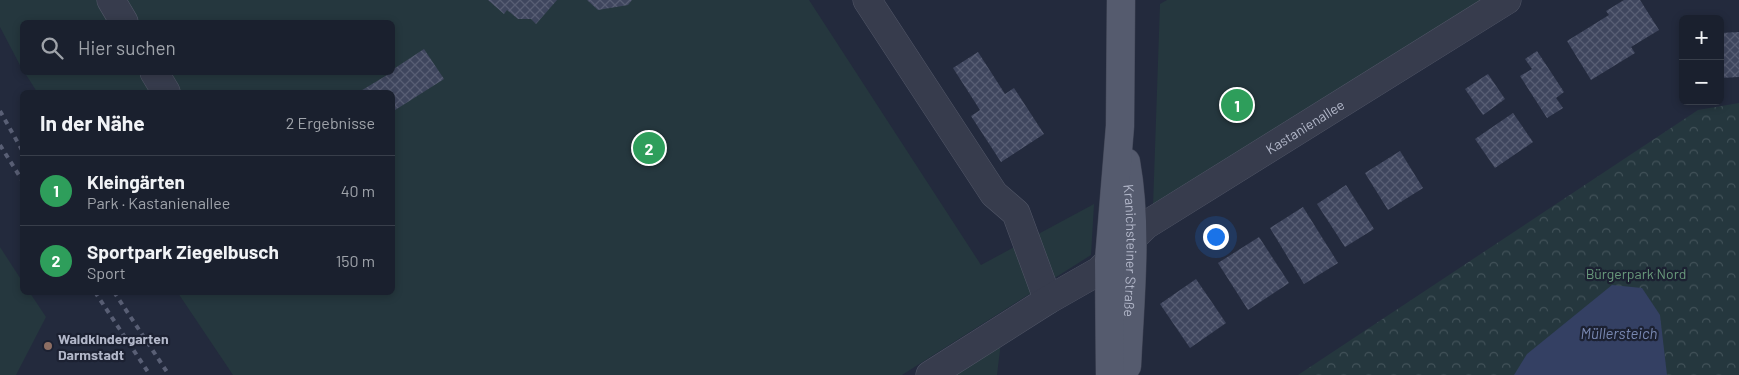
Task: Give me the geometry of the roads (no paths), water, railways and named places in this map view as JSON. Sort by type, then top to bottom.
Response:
[{"type":"main road","name":"Kranichsteiner Straße","points":[[1110,375],[1108,260],[1120,126],[1121,0]]},
{"type":"main road","name":"Kranichsteiner Straße","points":[[1120,126],[1131,191],[1132,238],[1126,375]]},
{"type":"street","points":[[111,0],[123,20]]},
{"type":"street","points":[[867,0],[994,194],[1016,213],[1048,300]]},
{"type":"street","name":"Kastanienallee","points":[[930,375],[1048,300],[1099,271],[1108,260],[1146,225],[1507,0]]},
{"type":"street","points":[[156,75],[165,90]]},
{"type":"water","name":"Müllersteich","points":[[1612,285],[1642,288],[1660,315],[1667,375],[1514,375],[1527,354]]},
{"type":"railway","points":[[0,111],[20,146]]},
{"type":"railway","points":[[0,145],[20,177]]},
{"type":"railway","points":[[97,295],[150,375]]},
{"type":"railway","points":[[116,295],[169,375]]},
{"type":"place","name":"Kleingärten","points":[[1237,105]]},
{"type":"place","name":"Sportpark Ziegelbusch","points":[[649,148]]},
{"type":"place","name":"Waldkindergarten Darmstadt","points":[[48,346]]},
{"type":"park label","name":"Bürgerpark Nord","points":[[1636,273]]}]
